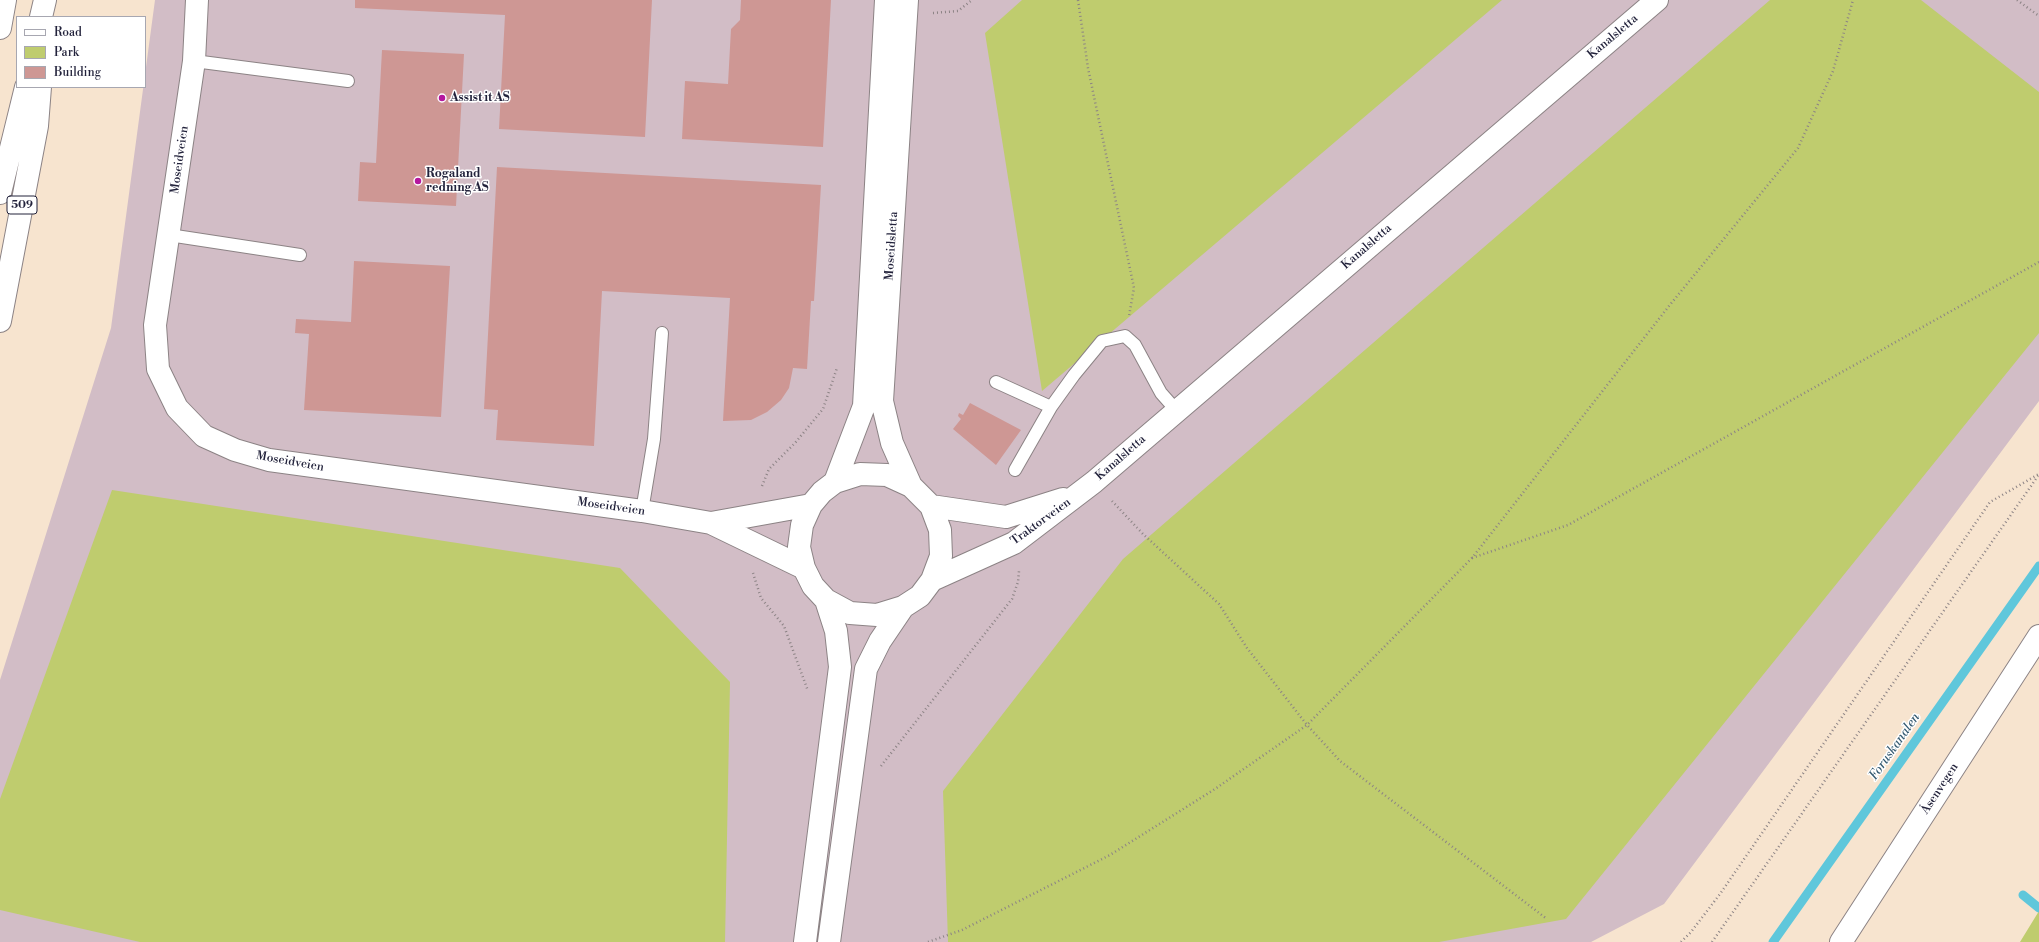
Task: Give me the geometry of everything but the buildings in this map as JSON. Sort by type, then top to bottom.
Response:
[{"type":"main road","points":[[0,28],[6,0]]},
{"type":"main road","points":[[41,16],[46,0]]},
{"type":"main road","points":[[46,0],[46,16]]},
{"type":"main road","name":"Moseidveien","points":[[197,0],[194,61],[155,325],[158,369],[177,408],[204,436],[235,450],[269,460],[642,511],[711,524]]},
{"type":"main road","name":"Moseidsletta","points":[[835,482],[864,406],[886,0]]},
{"type":"main road","name":"Moseidsletta","points":[[907,0],[882,401],[892,443],[911,486]]},
{"type":"main road","name":"Kanalsletta","points":[[1077,495],[1657,0]]},
{"type":"main road","name":"509","points":[[0,193],[26,88]]},
{"type":"main road","name":"509","points":[[0,322],[37,126],[40,88]]},
{"type":"main road","points":[[860,474],[887,475],[911,486],[931,506],[940,530],[941,556],[932,580],[920,596],[904,607],[877,615],[850,613],[826,600],[813,586],[804,568],[799,547],[802,525],[811,505],[822,492],[835,482],[860,474]]},
{"type":"main road","name":"Traktorveien","points":[[931,506],[1006,517],[1077,495]]},
{"type":"main road","name":"Traktorveien","points":[[932,580],[1014,543],[1077,495]]},
{"type":"main road","points":[[711,524],[811,505]]},
{"type":"main road","points":[[711,524],[804,568]]},
{"type":"main road","points":[[805,942],[840,667],[836,630],[826,600]]},
{"type":"main road","points":[[829,942],[866,669],[880,641],[904,607]]},
{"type":"main road","name":"Åsenvegen","points":[[1841,942],[2039,636]]},
{"type":"lane","points":[[194,61],[348,81]]},
{"type":"lane","points":[[169,235],[300,255]]},
{"type":"lane","points":[[642,511],[654,439],[662,333]]},
{"type":"lane","points":[[1015,470],[1051,407],[1074,375],[1102,341],[1125,336],[1135,345],[1161,392],[1176,410]]},
{"type":"lane","points":[[996,382],[1051,407]]},
{"type":"path","points":[[926,13],[958,11],[972,0]]},
{"type":"path","points":[[1078,0],[1088,68],[1134,288],[1125,336]]},
{"type":"path","points":[[928,942],[962,930],[1110,855],[1216,789],[1307,725],[1472,558],[1669,306],[1798,148],[1833,71],[1853,0]]},
{"type":"path","points":[[2017,0],[2039,16]]},
{"type":"path","points":[[1472,558],[1568,525],[2039,262]]},
{"type":"path","points":[[761,488],[769,469],[795,443],[822,409],[837,369],[838,361]]},
{"type":"path","points":[[1712,942],[1833,772],[2039,474]]},
{"type":"path","points":[[1681,942],[1691,932],[1720,894],[1990,502],[2039,474]]},
{"type":"path","points":[[1094,482],[1143,534],[1219,604],[1247,648],[1307,725],[1340,761],[1547,919]]},
{"type":"path","points":[[876,773],[1012,599],[1018,582],[1019,564]]},
{"type":"path","points":[[752,571],[761,598],[784,626],[808,690],[807,697]]},
{"type":"shaded area","points":[[155,0],[2039,0],[2039,401],[1664,904],[1591,942],[0,942],[0,680],[111,328],[143,88],[146,88],[146,67]]},
{"type":"green space","points":[[1022,0],[1502,0],[1042,391],[985,33]]},
{"type":"green space","points":[[1770,0],[1921,0],[2039,92],[2039,333],[1566,919],[1439,942],[948,942],[943,791],[1123,559]]},
{"type":"green space","points":[[112,490],[620,568],[730,682],[725,942],[140,942],[0,910],[0,799]]},
{"type":"green space","points":[[2039,911],[2039,942],[2020,942]]},
{"type":"waterway","name":"Foruskanalen","points":[[1773,942],[2039,566]]},
{"type":"waterway","points":[[2023,895],[2039,908]]},
{"type":"place","name":"Assist it AS","points":[[442,98]]},
{"type":"place","name":"Rogaland redning AS","points":[[418,181]]}]
